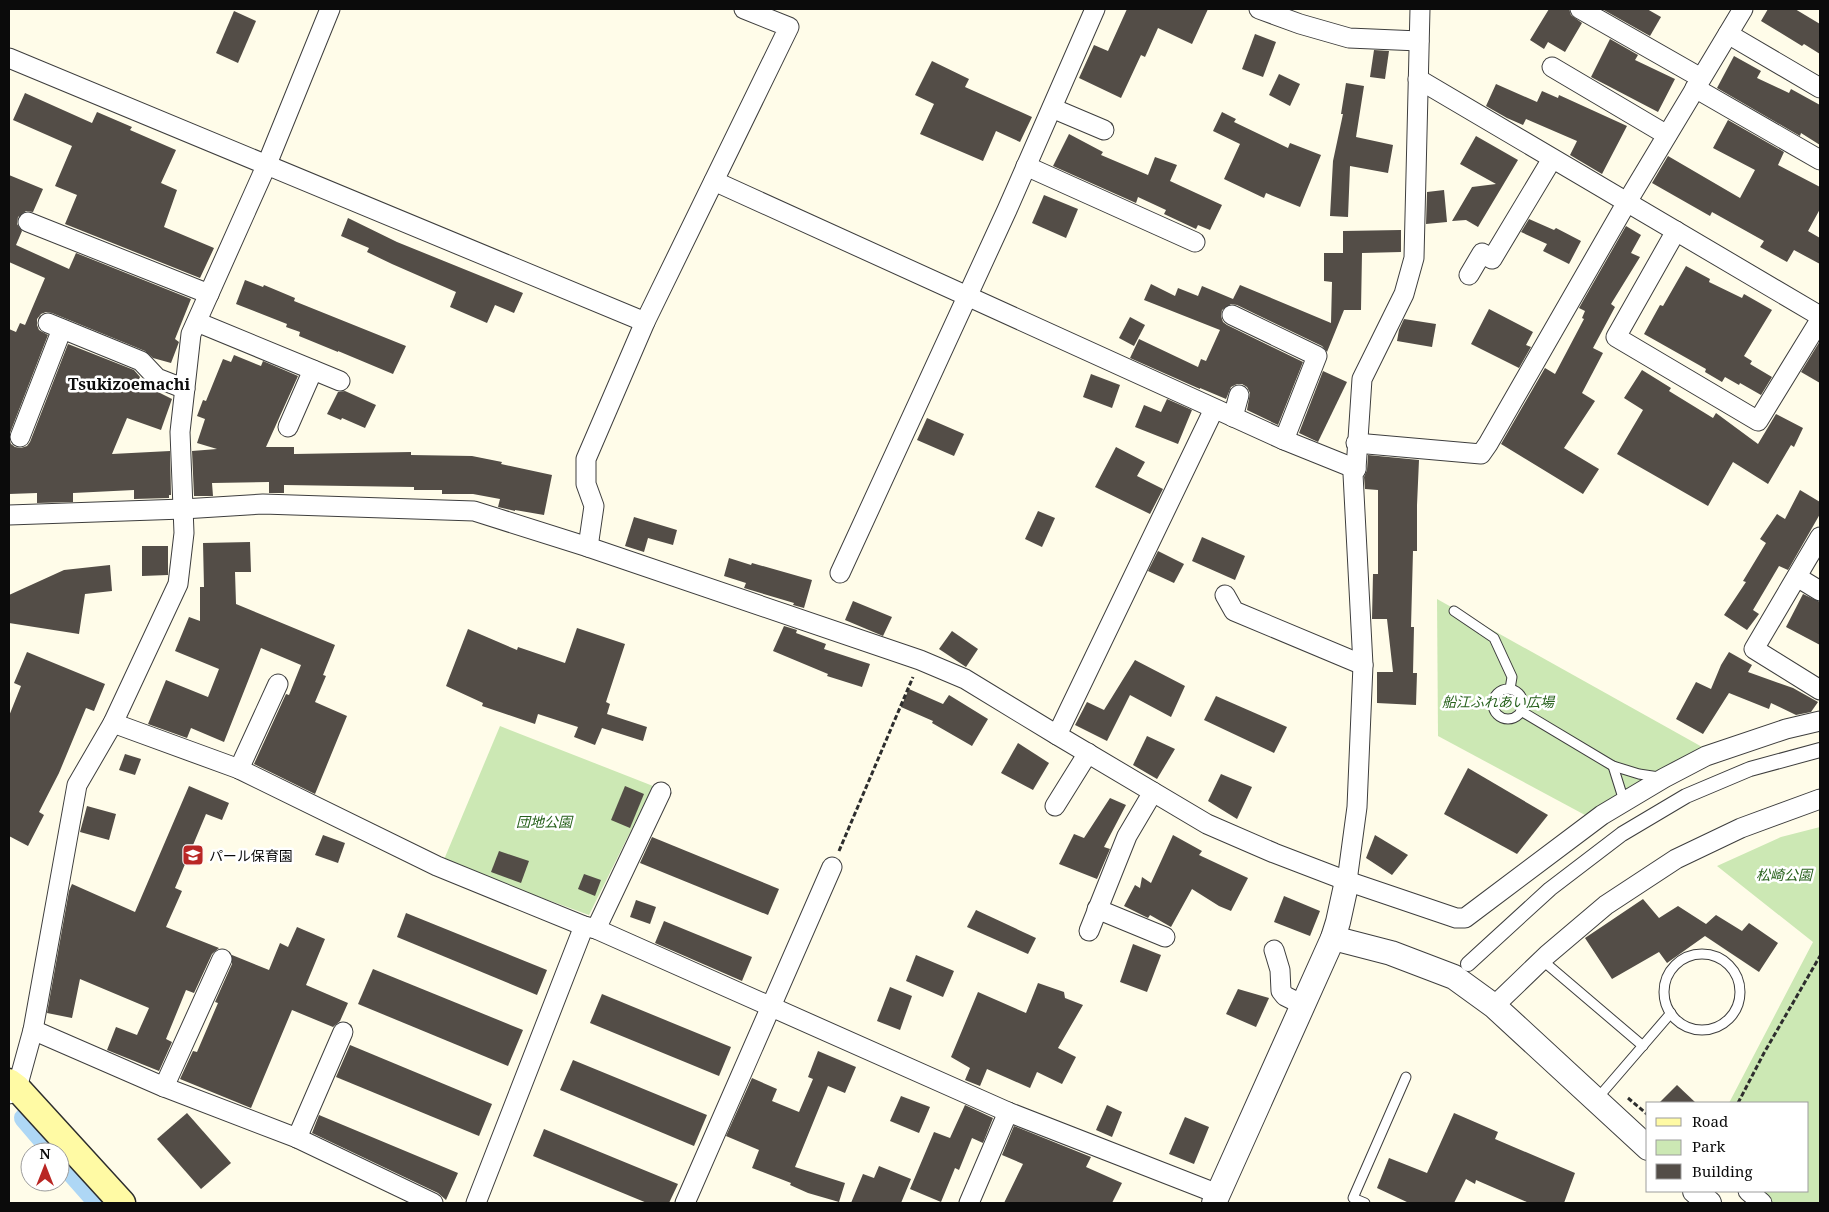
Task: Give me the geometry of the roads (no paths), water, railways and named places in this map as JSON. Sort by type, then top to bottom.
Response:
[{"type":"main road","points":[[12,1088],[122,1203]]},
{"type":"street","points":[[12,1088],[33,1030],[77,785],[113,722],[178,584],[184,533],[180,432],[191,334],[267,164],[330,9]]},
{"type":"street","points":[[588,547],[594,506],[586,484],[586,459],[645,322],[789,27],[744,9]]},
{"type":"street","points":[[840,573],[1026,166],[1095,9]]},
{"type":"street","points":[[1259,9],[1300,24],[1349,38],[1419,41]]},
{"type":"street","points":[[113,722],[239,769],[437,866],[590,928],[1008,1112],[1216,1198],[1333,938],[1347,881],[1357,807],[1363,665],[1353,474],[1356,469],[1356,443],[1362,379],[1404,294],[1414,258],[1420,9]]},
{"type":"street","points":[[1580,9],[1820,160]]},
{"type":"street","points":[[1356,443],[1480,454],[1488,444],[1742,9]]},
{"type":"street","points":[[1728,34],[1820,88]]},
{"type":"street","points":[[9,58],[645,322]]},
{"type":"street","points":[[1552,67],[1667,135]]},
{"type":"street","points":[[1418,79],[1820,316]]},
{"type":"street","points":[[1052,108],[1104,130]]},
{"type":"street","points":[[1469,275],[1482,254],[1492,259],[1552,159]]},
{"type":"street","points":[[1026,166],[1195,242]]},
{"type":"street","points":[[714,180],[1214,409],[1356,469]]},
{"type":"street","points":[[28,222],[209,294]]},
{"type":"street","points":[[1676,231],[1616,337],[1758,421],[1820,320]]},
{"type":"street","points":[[1232,315],[1317,356],[1284,440]]},
{"type":"street","points":[[197,322],[340,380]]},
{"type":"street","points":[[20,437],[55,326],[141,361],[157,378],[185,389]]},
{"type":"street","points":[[288,427],[313,370]]},
{"type":"street","points":[[1233,417],[1239,395]]},
{"type":"street","points":[[1057,735],[1214,409]]},
{"type":"street","points":[[9,515],[183,509],[263,504],[474,511],[588,547],[920,660],[965,679],[1207,824],[1274,853],[1347,881],[1456,918],[1465,918],[1602,815],[1664,778],[1706,756],[1786,729],[1820,721]]},
{"type":"street","points":[[1820,536],[1754,649],[1820,690]]},
{"type":"street","points":[[1797,577],[1820,591]]},
{"type":"street","points":[[1225,595],[1234,610],[1363,665]]},
{"type":"street","points":[[239,769],[278,684]]},
{"type":"street","points":[[1468,964],[1550,889],[1622,834],[1686,796],[1750,769],[1820,750]]},
{"type":"street","points":[[1055,806],[1088,753]]},
{"type":"street","points":[[476,1203],[590,928],[661,792]]},
{"type":"street","points":[[1088,932],[1127,836],[1153,792]]},
{"type":"street","points":[[1494,1006],[1542,960],[1606,905],[1676,860],[1741,828],[1820,799]]},
{"type":"street","points":[[685,1203],[832,868]]},
{"type":"street","points":[[1097,909],[1165,937]]},
{"type":"street","points":[[1333,938],[1391,953],[1454,977],[1494,1006],[1646,1146]]},
{"type":"street","points":[[1274,950],[1280,970],[1281,991],[1285,996],[1303,1005]]},
{"type":"street","points":[[164,1087],[222,959]]},
{"type":"street","points":[[33,1030],[164,1087],[297,1138],[396,1196],[433,1203]]},
{"type":"street","points":[[297,1138],[343,1032]]},
{"type":"street","points":[[968,1203],[1008,1112]]},
{"type":"street","points":[[1696,1192],[1709,1203]]},
{"type":"street","points":[[1749,1192],[1762,1203]]},
{"type":"lane","points":[[1454,611],[1494,638],[1512,677],[1510,689]]},
{"type":"lane","points":[[1510,689],[1515,691],[1522,700],[1521,711],[1512,718],[1501,717],[1494,708],[1493,702],[1499,692],[1510,689]]},
{"type":"lane","points":[[1521,711],[1613,766],[1639,774],[1664,778]]},
{"type":"lane","points":[[1613,766],[1624,801]]},
{"type":"lane","points":[[1698,954],[1713,956],[1726,962],[1736,974],[1740,988],[1739,1003],[1732,1016],[1720,1026],[1706,1030],[1691,1029],[1678,1022],[1670,1013],[1664,996],[1665,981],[1672,968],[1684,959],[1698,954]]},
{"type":"lane","points":[[1542,960],[1643,1046]]},
{"type":"lane","points":[[1596,1101],[1670,1013]]},
{"type":"lane","points":[[1365,1203],[1353,1198],[1406,1077]]},
{"type":"waterway","points":[[24,1118],[44,1142]]},
{"type":"waterway","points":[[70,1171],[98,1203]]},
{"type":"place","name":"パール保育園","points":[[193,855]]},
{"type":"district","name":"Tsukizoemachi","points":[[129,384]]},
{"type":"park label","name":"船江ふれあい広場","points":[[1498,701]]},
{"type":"park label","name":"団地公園","points":[[544,821]]},
{"type":"park label","name":"松崎公園","points":[[1784,874]]}]
